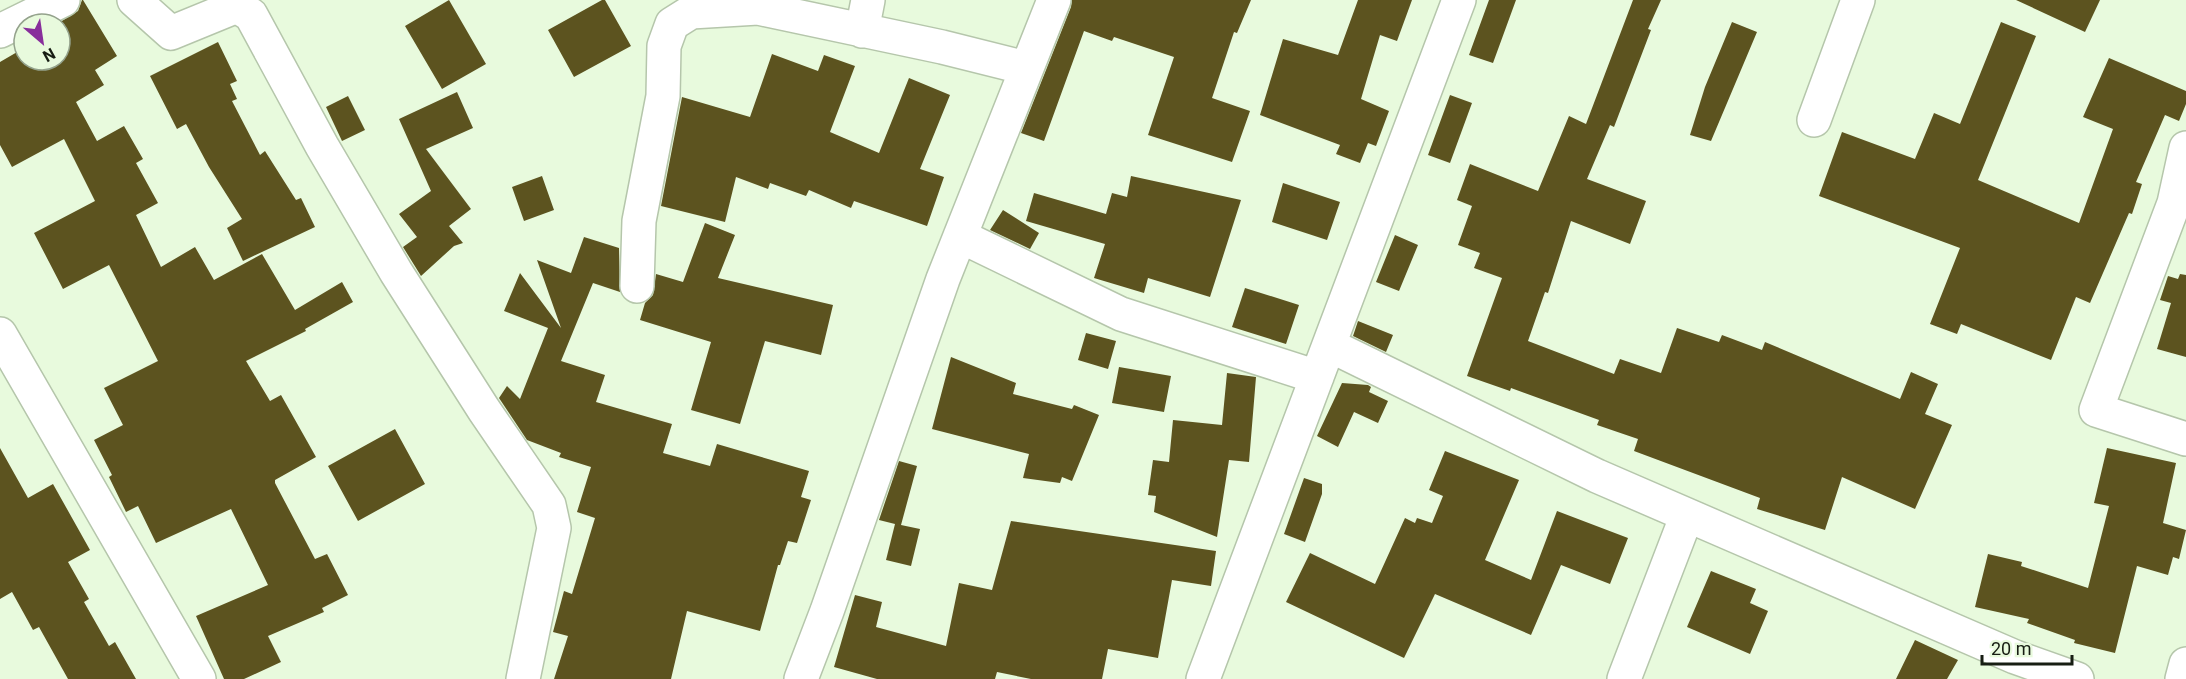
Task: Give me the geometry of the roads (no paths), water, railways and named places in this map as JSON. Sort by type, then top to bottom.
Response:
[{"type":"street","points":[[0,31],[63,0]]},
{"type":"street","points":[[134,0],[171,33],[237,6],[251,15],[322,146],[396,272],[484,410],[549,505],[554,528],[524,679]]},
{"type":"street","points":[[801,679],[939,290],[1054,0]]},
{"type":"street","points":[[1203,679],[1459,0]]},
{"type":"street","points":[[1814,120],[1858,0]]},
{"type":"street","points":[[637,286],[639,221],[663,96],[666,12],[758,8],[865,16],[942,47],[1026,68]]},
{"type":"street","points":[[2186,148],[2174,203],[2096,410],[2186,439]]},
{"type":"street","points":[[960,236],[1121,314],[1317,378]]},
{"type":"street","points":[[0,334],[11,379],[199,679]]},
{"type":"street","points":[[1329,345],[1597,476],[1687,515],[2011,668],[2077,679]]},
{"type":"street","points":[[1624,679],[1687,515]]},
{"type":"street","points":[[2182,679],[2186,664]]}]
